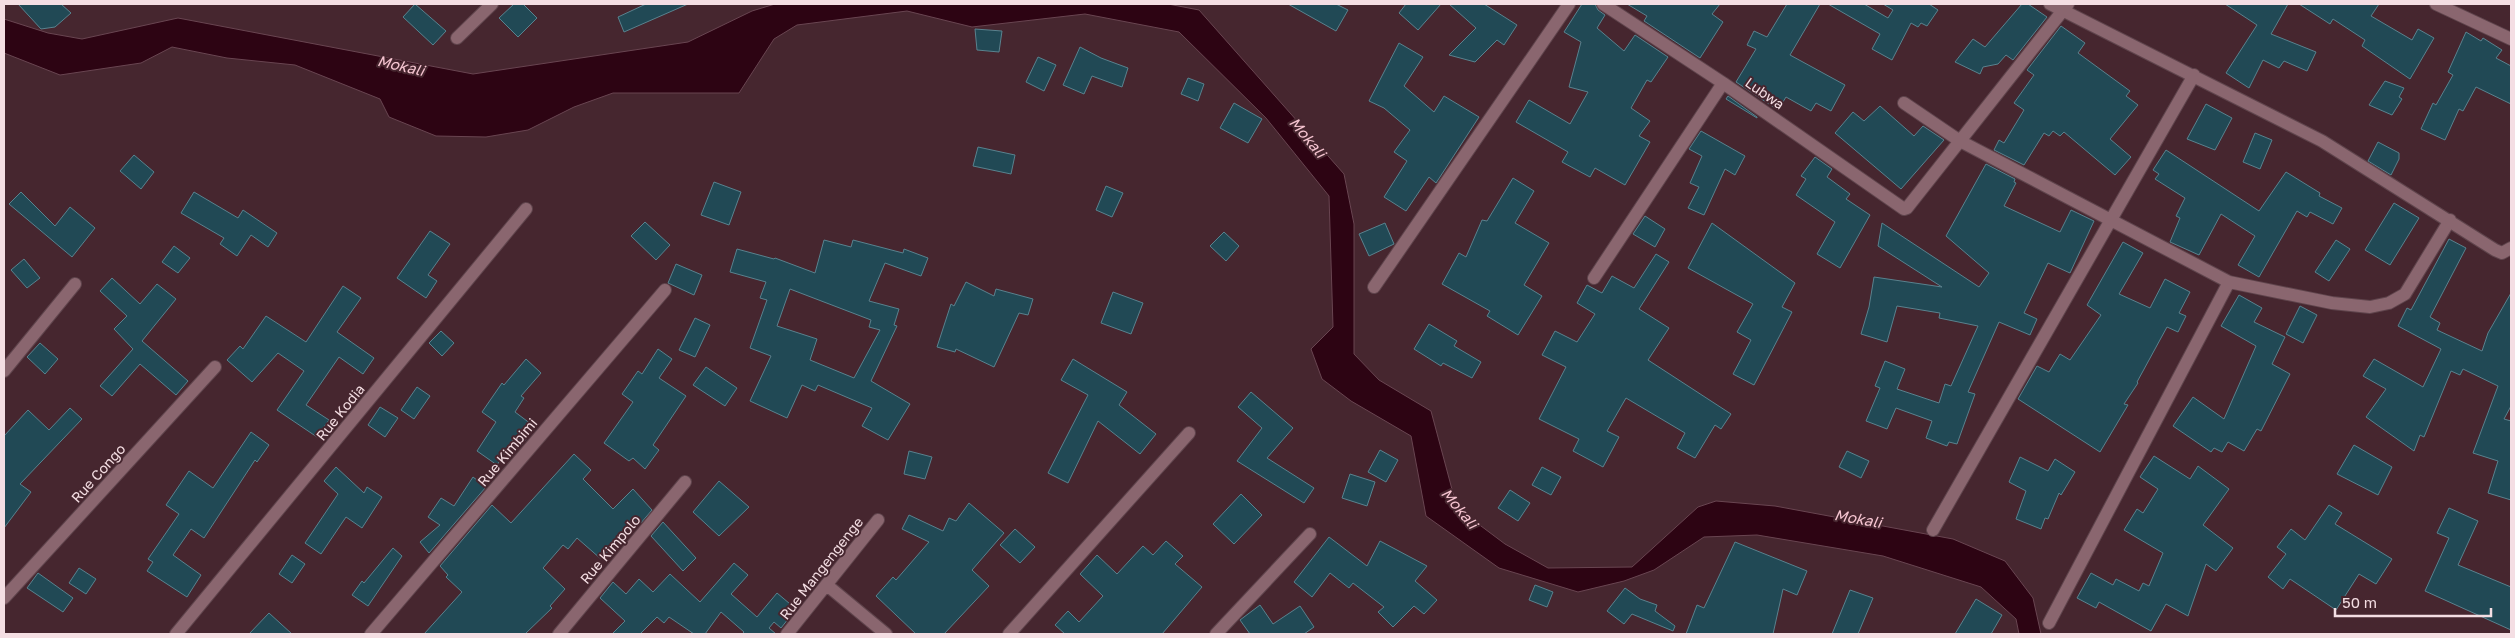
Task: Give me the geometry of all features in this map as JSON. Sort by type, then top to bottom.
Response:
[{"type":"street","points":[[457,38],[492,4]]},
{"type":"street","points":[[1374,287],[1569,4]]},
{"type":"street","name":"Lubwa","points":[[1603,4],[1723,83],[1902,208],[1907,208],[1960,141]]},
{"type":"street","points":[[2050,4],[2065,7],[2322,142],[2450,220],[2494,250],[2502,253],[2511,248]]},
{"type":"street","points":[[2436,4],[2511,39]]},
{"type":"street","points":[[1960,141],[2065,7]]},
{"type":"street","points":[[1933,530],[2194,75]]},
{"type":"street","points":[[1594,278],[1723,83]]},
{"type":"street","points":[[1904,103],[1960,141],[2229,282],[2332,303],[2370,307],[2389,303],[2405,294],[2450,220]]},
{"type":"street","name":"Rue Kodia","points":[[176,634],[526,210]]},
{"type":"street","points":[[2049,623],[2229,282]]},
{"type":"street","points":[[4,371],[75,284]]},
{"type":"street","name":"Rue Kimbimi","points":[[371,634],[665,290]]},
{"type":"street","name":"Rue Congo","points":[[4,598],[215,367]]},
{"type":"street","points":[[1009,634],[1189,433]]},
{"type":"street","name":"Rue Kimpolo","points":[[559,634],[685,482]]},
{"type":"street","name":"Rue Mangengenge","points":[[787,634],[828,586],[878,520]]},
{"type":"street","points":[[1216,634],[1310,534]]},
{"type":"street","points":[[828,586],[886,634]]},
{"type":"water","name":"Mokali","points":[[775,4],[1168,4],[1199,10],[1344,174],[1354,224],[1354,354],[1379,380],[1431,411],[1457,508],[1505,544],[1548,568],[1632,567],[1698,507],[1716,501],[1775,506],[1953,539],[2005,561],[2033,598],[2041,634],[2019,634],[2016,619],[1981,587],[1883,556],[1757,535],[1704,537],[1654,570],[1624,581],[1578,592],[1499,568],[1426,516],[1411,436],[1351,401],[1322,379],[1311,349],[1333,327],[1329,196],[1266,118],[1179,32],[1085,14],[972,27],[907,11],[797,25],[774,39],[739,93],[613,93],[574,107],[528,130],[486,137],[436,136],[389,117],[380,99],[295,65],[227,58],[172,47],[141,63],[60,75],[4,53],[4,19],[48,33],[82,39],[178,18],[473,74],[688,42],[752,11]]},
{"type":"building","points":[[18,4],[61,4],[71,13],[55,27],[41,29]]},
{"type":"building","points":[[415,4],[446,31],[433,45],[403,17]]},
{"type":"building","points":[[514,4],[523,4],[537,18],[518,37],[499,18]]},
{"type":"building","points":[[646,4],[688,4],[624,32],[618,17]]},
{"type":"building","points":[[1288,4],[1336,4],[1348,10],[1336,31]]},
{"type":"building","points":[[1406,4],[1441,4],[1418,30],[1399,13]]},
{"type":"building","points":[[1449,4],[1484,4],[1517,25],[1504,45],[1497,40],[1475,62],[1449,55],[1476,28]]},
{"type":"building","points":[[1582,4],[1595,4],[1598,10],[1605,15],[1597,28],[1624,51],[1635,35],[1668,57],[1651,82],[1647,80],[1631,108],[1650,121],[1639,136],[1650,142],[1625,185],[1595,168],[1590,177],[1562,162],[1568,152],[1516,122],[1529,100],[1570,124],[1588,92],[1569,87],[1581,42],[1564,32]]},
{"type":"building","points":[[1627,4],[1720,4],[1712,14],[1723,22],[1700,58],[1644,21],[1647,16]]},
{"type":"building","points":[[1787,4],[1820,4],[1790,55],[1845,85],[1831,111],[1816,103],[1811,111],[1786,97],[1778,110],[1736,82],[1756,49],[1747,45],[1754,31],[1767,37]]},
{"type":"building","points":[[1828,4],[1864,4],[1888,18],[1893,10],[1883,4],[1929,4],[1938,10],[1927,26],[1921,23],[1918,27],[1911,23],[1892,60],[1872,49],[1880,34]]},
{"type":"building","points":[[2022,4],[2028,4],[2047,17],[2013,60],[2006,55],[1998,64],[1983,67],[1980,74],[1955,62],[1973,39],[1985,47]]},
{"type":"building","points":[[2225,4],[2288,4],[2271,34],[2316,52],[2307,71],[2284,61],[2279,68],[2263,60],[2249,88],[2226,73],[2257,25]]},
{"type":"building","points":[[2299,4],[2379,4],[2371,16],[2412,40],[2418,29],[2434,38],[2410,79],[2362,46],[2365,40],[2333,19],[2330,24]]},
{"type":"building","points":[[2061,26],[2085,43],[2078,53],[2130,91],[2126,96],[2138,105],[2110,139],[2131,157],[2115,175],[2064,132],[2060,136],[2053,131],[2049,136],[2044,133],[2024,165],[1994,150],[1999,140],[2004,143],[2024,110],[2014,103],[2034,75],[2027,70]]},
{"type":"building","points":[[975,29],[1002,31],[999,52],[977,50]]},
{"type":"building","points":[[2466,32],[2481,41],[2483,38],[2502,50],[2496,58],[2511,66],[2511,104],[2476,87],[2463,111],[2459,109],[2445,140],[2421,129],[2433,103],[2436,105],[2453,75],[2448,72]]},
{"type":"building","points":[[1399,43],[1423,57],[1404,86],[1434,112],[1444,96],[1479,117],[1436,183],[1429,177],[1406,211],[1384,197],[1407,161],[1394,152],[1410,130],[1384,108],[1369,101]]},
{"type":"building","points":[[1080,47],[1101,58],[1128,68],[1122,87],[1092,76],[1084,94],[1063,85]]},
{"type":"building","points":[[1038,57],[1056,65],[1044,91],[1026,82]]},
{"type":"building","points":[[1188,78],[1204,84],[1198,101],[1181,94]]},
{"type":"building","points":[[2385,81],[2404,88],[2399,97],[2402,99],[2392,115],[2369,105]]},
{"type":"building","points":[[1728,96],[1757,117],[1757,118],[1726,99]]},
{"type":"building","points":[[1234,103],[1262,119],[1248,143],[1220,128]]},
{"type":"building","points":[[2206,104],[2232,118],[2215,150],[2187,139]]},
{"type":"building","points":[[1880,106],[1914,136],[1923,126],[1944,140],[1901,189],[1835,133],[1853,112],[1864,121]]},
{"type":"building","points":[[1701,131],[1745,156],[1735,175],[1725,169],[1704,215],[1688,208],[1699,187],[1690,183],[1702,156],[1689,149]]},
{"type":"building","points":[[2255,133],[2272,140],[2260,169],[2243,162]]},
{"type":"building","points":[[2378,142],[2399,153],[2399,159],[2391,175],[2368,161]]},
{"type":"building","points":[[978,147],[1015,155],[1011,174],[973,166]]},
{"type":"building","points":[[2166,150],[2259,211],[2286,172],[2320,193],[2319,196],[2342,208],[2333,224],[2310,212],[2307,217],[2297,211],[2259,277],[2238,265],[2255,236],[2221,214],[2199,255],[2170,242],[2180,218],[2176,216],[2185,198],[2155,179],[2159,174],[2153,170]]},
{"type":"building","points":[[134,155],[154,172],[141,189],[120,171]]},
{"type":"building","points":[[1815,157],[1832,169],[1827,177],[1850,194],[1846,199],[1870,215],[1840,268],[1817,254],[1835,222],[1796,195],[1806,179],[1801,176]]},
{"type":"building","points":[[1986,164],[2015,179],[2014,182],[2016,183],[2004,206],[2060,232],[2071,210],[2094,221],[2070,273],[2048,263],[2024,313],[2037,319],[2030,335],[1999,322],[1968,392],[1975,394],[1957,444],[1949,442],[1947,446],[1926,438],[1932,421],[1896,408],[1887,429],[1866,421],[1880,388],[1875,386],[1885,361],[1905,369],[1897,389],[1939,403],[1945,384],[1951,386],[1978,326],[1939,318],[1940,313],[1897,306],[1887,342],[1861,334],[1869,307],[1874,277],[1942,287],[1878,246],[1882,223],[1979,287],[1989,273],[1946,236]]},
{"type":"building","points":[[1513,178],[1534,191],[1515,223],[1549,243],[1524,285],[1542,296],[1518,335],[1487,316],[1490,311],[1442,284],[1459,253],[1466,257],[1482,220],[1487,221]]},
{"type":"building","points":[[714,182],[741,192],[729,225],[701,215]]},
{"type":"building","points":[[1106,186],[1123,193],[1112,217],[1096,210]]},
{"type":"building","points":[[21,192],[55,226],[70,207],[95,228],[72,257],[9,204]]},
{"type":"building","points":[[194,192],[238,218],[243,210],[277,233],[268,247],[251,235],[237,256],[220,244],[224,238],[181,213]]},
{"type":"building","points":[[2394,203],[2419,218],[2390,265],[2365,250]]},
{"type":"building","points":[[1645,216],[1665,229],[1655,247],[1633,234]]},
{"type":"building","points":[[645,222],[670,245],[656,260],[631,236]]},
{"type":"building","points":[[1385,223],[1394,244],[1369,256],[1359,234]]},
{"type":"building","points":[[1712,223],[1795,283],[1782,307],[1792,312],[1754,385],[1733,374],[1751,340],[1737,332],[1753,304],[1688,268]]},
{"type":"building","points":[[430,231],[450,244],[428,275],[437,281],[426,298],[397,278]]},
{"type":"building","points":[[1224,232],[1239,246],[1226,261],[1210,246]]},
{"type":"building","points":[[2449,239],[2466,248],[2430,317],[2440,323],[2437,330],[2482,351],[2488,333],[2511,293],[2511,406],[2504,419],[2511,421],[2511,500],[2488,493],[2498,461],[2473,453],[2498,386],[2463,369],[2460,375],[2451,371],[2424,437],[2420,435],[2414,451],[2366,417],[2386,389],[2363,376],[2374,359],[2423,387],[2441,349],[2398,326],[2407,308],[2411,310]]},
{"type":"building","points":[[824,240],[851,247],[853,240],[903,253],[904,249],[928,258],[921,276],[885,263],[869,301],[899,309],[894,325],[897,326],[871,381],[910,404],[888,440],[862,426],[872,408],[818,385],[815,391],[802,385],[787,418],[750,401],[771,356],[750,348],[767,300],[760,298],[766,282],[730,272],[737,249],[775,258],[815,273]],"holes":[[[790,289],[871,320],[869,327],[880,330],[854,378],[810,360],[817,339],[777,326]]]},
{"type":"building","points":[[2336,240],[2350,249],[2329,281],[2315,272]]},
{"type":"building","points":[[2123,242],[2143,253],[2119,294],[2150,308],[2165,279],[2190,292],[2179,313],[2186,316],[2178,332],[2167,327],[2138,383],[2124,404],[2128,405],[2100,452],[2018,399],[2037,366],[2049,372],[2060,354],[2070,360],[2101,315],[2087,305]]},
{"type":"building","points":[[174,246],[190,258],[178,273],[162,262]]},
{"type":"building","points":[[1656,254],[1669,262],[1639,309],[1669,328],[1648,360],[1731,414],[1721,429],[1715,425],[1695,458],[1677,448],[1685,433],[1626,398],[1607,431],[1619,437],[1603,467],[1573,451],[1579,439],[1539,419],[1566,367],[1542,355],[1555,331],[1577,342],[1595,314],[1577,303],[1587,285],[1602,293],[1612,276],[1634,288]]},
{"type":"building","points":[[24,259],[40,278],[27,288],[11,270]]},
{"type":"building","points":[[676,264],[702,275],[694,295],[668,283]]},
{"type":"building","points":[[112,278],[140,304],[157,284],[176,299],[142,341],[188,381],[176,395],[140,364],[112,396],[100,386],[133,349],[114,329],[127,316],[100,291]]},
{"type":"building","points":[[966,282],[994,296],[996,289],[1033,299],[1028,315],[1019,313],[994,367],[956,349],[955,352],[937,347],[951,304],[954,306]]},
{"type":"building","points":[[343,286],[361,298],[337,332],[374,358],[363,374],[339,357],[306,405],[329,420],[317,437],[277,410],[304,371],[278,353],[252,382],[227,360],[240,346],[243,349],[266,316],[306,342]]},
{"type":"building","points":[[1113,292],[1143,303],[1131,334],[1101,323]]},
{"type":"building","points":[[2239,295],[2262,308],[2254,322],[2285,337],[2272,364],[2290,374],[2261,431],[2257,429],[2244,451],[2228,442],[2222,452],[2214,448],[2211,452],[2173,426],[2193,397],[2224,419],[2256,346],[2221,326]]},
{"type":"building","points":[[2300,306],[2317,315],[2303,343],[2286,334]]},
{"type":"building","points":[[695,318],[710,325],[695,357],[679,350]]},
{"type":"building","points":[[1429,324],[1457,341],[1454,346],[1481,362],[1472,378],[1443,363],[1441,366],[1414,349]]},
{"type":"building","points":[[441,331],[454,343],[442,356],[429,343]]},
{"type":"building","points":[[40,343],[58,359],[45,374],[27,357]]},
{"type":"building","points":[[658,349],[672,359],[659,378],[686,396],[653,445],[659,450],[645,469],[633,458],[629,461],[604,443],[633,402],[622,394],[638,371],[642,374]]},
{"type":"building","points":[[526,359],[541,373],[521,396],[524,398],[515,412],[535,427],[521,446],[513,440],[497,465],[477,451],[496,422],[482,412],[502,383],[504,385]]},
{"type":"building","points":[[1073,359],[1127,392],[1119,405],[1156,434],[1140,454],[1098,421],[1068,483],[1048,473],[1088,395],[1061,380]]},
{"type":"building","points":[[706,367],[737,388],[725,406],[693,385]]},
{"type":"building","points":[[417,387],[430,396],[414,419],[401,410]]},
{"type":"building","points":[[1251,392],[1293,428],[1267,458],[1314,488],[1304,503],[1237,461],[1262,428],[1238,407]]},
{"type":"building","points":[[380,407],[398,418],[385,437],[368,425]]},
{"type":"building","points":[[70,408],[82,419],[20,484],[31,492],[4,528],[4,436],[28,410],[49,430]]},
{"type":"building","points":[[251,432],[269,445],[257,462],[255,460],[204,538],[191,529],[173,555],[201,575],[187,597],[147,571],[153,562],[148,559],[179,514],[166,505],[189,471],[213,488]]},
{"type":"building","points":[[2354,445],[2392,467],[2378,495],[2337,474]]},
{"type":"building","points":[[1380,450],[1398,460],[1386,482],[1368,472]]},
{"type":"building","points":[[909,451],[932,457],[925,479],[904,474]]},
{"type":"building","points":[[1847,451],[1869,461],[1861,478],[1839,467]]},
{"type":"building","points":[[574,454],[591,470],[583,479],[613,509],[633,489],[652,510],[640,524],[638,523],[635,526],[633,523],[601,559],[577,538],[568,549],[563,545],[543,568],[565,589],[550,606],[552,608],[525,634],[424,634],[462,592],[446,577],[448,575],[440,566],[492,505],[511,523]]},
{"type":"building","points":[[2154,456],[2190,479],[2198,466],[2229,489],[2203,525],[2233,548],[2216,571],[2206,564],[2188,616],[2166,604],[2151,631],[2099,602],[2096,608],[2077,598],[2091,573],[2113,585],[2116,579],[2139,591],[2143,583],[2149,586],[2163,553],[2124,530],[2137,509],[2143,513],[2158,489],[2140,477]]},
{"type":"building","points":[[2020,457],[2048,471],[2055,459],[2075,472],[2061,495],[2059,493],[2048,519],[2045,518],[2041,529],[2016,519],[2026,491],[2009,482]]},
{"type":"building","points":[[336,467],[364,493],[367,487],[382,497],[362,528],[346,517],[321,554],[305,543],[338,494],[324,481]]},
{"type":"building","points":[[1542,467],[1561,477],[1551,495],[1532,485]]},
{"type":"building","points":[[1350,474],[1375,482],[1367,506],[1342,498]]},
{"type":"building","points":[[473,477],[486,487],[429,553],[420,542],[440,525],[428,517],[441,498],[454,506]]},
{"type":"building","points":[[719,481],[749,507],[719,536],[693,512]]},
{"type":"building","points":[[1510,490],[1530,503],[1518,521],[1498,508]]},
{"type":"building","points":[[1241,494],[1262,515],[1234,544],[1213,524]]},
{"type":"building","points":[[969,503],[1004,533],[972,570],[989,586],[944,634],[916,634],[876,596],[893,577],[896,580],[929,542],[902,529],[909,515],[943,531],[949,518],[956,521]]},
{"type":"building","points":[[2329,505],[2342,513],[2335,524],[2392,559],[2376,584],[2359,574],[2336,610],[2290,579],[2283,589],[2268,577],[2286,554],[2277,547],[2291,529],[2305,540]]},
{"type":"building","points":[[2449,508],[2478,521],[2458,565],[2511,587],[2511,630],[2425,591],[2449,538],[2437,533]]},
{"type":"building","points":[[663,522],[696,558],[683,571],[651,536]]},
{"type":"building","points":[[1015,529],[1035,547],[1020,563],[1000,545]]},
{"type":"building","points":[[1329,537],[1367,566],[1380,541],[1427,566],[1415,581],[1437,600],[1424,614],[1414,606],[1393,627],[1378,612],[1384,607],[1353,583],[1349,588],[1330,573],[1312,597],[1294,582]]},
{"type":"building","points":[[1166,541],[1183,556],[1175,564],[1202,587],[1162,634],[1065,634],[1055,625],[1068,611],[1079,622],[1103,596],[1080,574],[1097,555],[1117,574],[1143,546],[1153,555]]},
{"type":"building","points":[[1735,542],[1807,571],[1797,595],[1783,589],[1773,634],[1686,634],[1697,605],[1704,608]]},
{"type":"building","points":[[393,548],[402,556],[368,606],[352,595],[362,581],[364,583]]},
{"type":"building","points":[[292,555],[305,564],[292,583],[279,574]]},
{"type":"building","points":[[734,563],[748,575],[731,594],[757,617],[777,593],[796,609],[781,628],[774,622],[769,628],[776,634],[742,634],[744,632],[721,612],[705,634],[694,634],[669,617],[664,623],[657,617],[640,634],[612,634],[625,621],[600,598],[613,582],[626,594],[639,579],[653,592],[670,574],[700,602]]},
{"type":"building","points":[[79,568],[96,579],[86,594],[69,583]]},
{"type":"building","points":[[38,573],[73,598],[63,612],[27,588]]},
{"type":"building","points":[[1535,585],[1553,592],[1547,607],[1529,600]]},
{"type":"building","points":[[1625,588],[1640,599],[1657,605],[1655,611],[1675,626],[1673,631],[1632,614],[1624,624],[1607,611]]},
{"type":"building","points":[[1850,590],[1873,598],[1858,634],[1832,634]]},
{"type":"building","points":[[1976,599],[2002,615],[1991,634],[1955,634]]},
{"type":"building","points":[[1260,605],[1273,624],[1300,606],[1314,627],[1304,634],[1250,634],[1240,620]]},
{"type":"building","points":[[269,613],[292,634],[249,634]]}]
